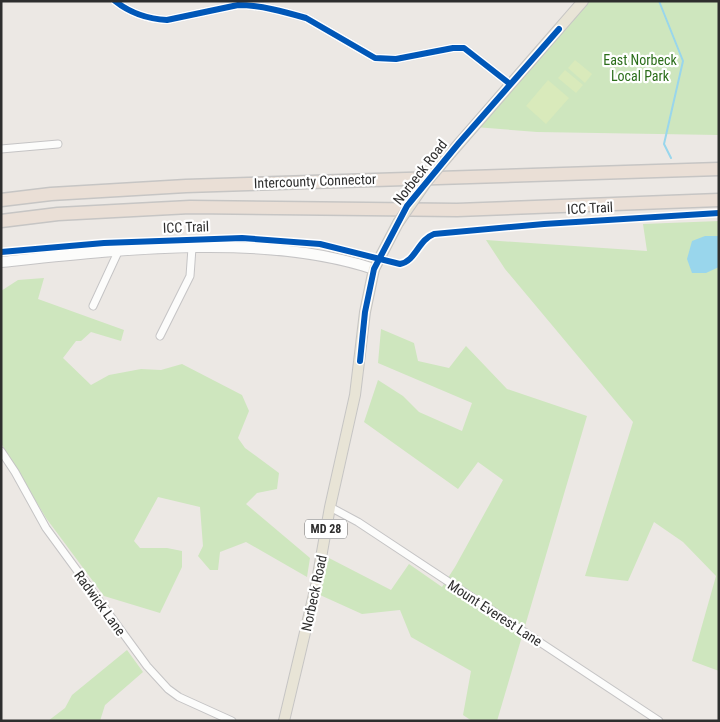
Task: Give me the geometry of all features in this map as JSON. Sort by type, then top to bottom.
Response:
[{"type":"highway","name":"Intercounty Connector","points":[[1,200],[51,194],[186,186],[719,168]]},
{"type":"highway","name":"Intercounty Connector","points":[[1,222],[58,214],[190,207],[458,210],[719,200]]},
{"type":"main road","name":"Norbeck Road","points":[[284,721],[316,586],[330,507],[355,395],[365,312],[374,269],[412,200],[583,1]]},
{"type":"street","points":[[115,1],[125,9],[155,20],[166,20],[238,5],[250,5],[287,13],[306,18],[375,58],[396,59],[453,48],[464,48],[510,84]]},
{"type":"street","points":[[1,149],[58,144]]},
{"type":"street","points":[[1,262],[192,248],[296,252],[334,257],[374,269]]},
{"type":"street","points":[[160,336],[190,276],[192,248]]},
{"type":"street","points":[[92,306],[118,252]]},
{"type":"street","name":"Radwick Lane","points":[[1,452],[15,472],[46,528],[147,666],[179,697],[232,721]]},
{"type":"street","name":"Mount Everest Lane","points":[[330,507],[358,522],[660,721]]},
{"type":"green space","name":"East Norbeck Local Park","points":[[584,1],[719,1],[719,135],[537,132],[475,127]]},
{"type":"green space","points":[[575,60],[592,74],[585,83],[568,68]]},
{"type":"green space","points":[[565,70],[583,85],[576,93],[558,78]]},
{"type":"green space","points":[[548,80],[569,98],[546,124],[526,106]]},
{"type":"green space","points":[[719,221],[719,671],[692,661],[716,576],[683,542],[654,522],[628,581],[585,576],[633,422],[505,269],[486,240],[647,251],[643,224]]},
{"type":"green space","points":[[44,278],[38,299],[124,330],[121,341],[91,332],[81,341],[76,341],[63,358],[91,385],[109,375],[141,369],[161,370],[182,364],[242,395],[249,411],[238,438],[245,448],[279,473],[277,489],[257,493],[246,504],[310,558],[307,577],[246,542],[220,552],[218,570],[210,570],[198,556],[203,546],[200,507],[158,497],[134,541],[140,548],[167,548],[182,551],[182,567],[160,613],[104,596],[46,518],[1,443],[1,291],[18,280]]},
{"type":"green space","points":[[381,329],[414,343],[418,361],[449,368],[466,346],[507,389],[587,416],[497,721],[472,721],[463,715],[471,671],[411,637],[400,610],[362,614],[320,595],[327,557],[391,590],[409,564],[442,587],[503,480],[478,462],[458,489],[364,422],[378,380],[403,396],[419,412],[462,431],[472,403],[378,363]]},
{"type":"green space","points":[[127,650],[143,672],[105,705],[100,721],[48,721],[65,708],[72,695]]},
{"type":"water","points":[[705,236],[719,236],[719,267],[706,273],[692,273],[687,259],[692,241]]},
{"type":"waterway","points":[[659,1],[683,61],[664,144],[671,158]]},
{"type":"cycle path","points":[[115,1],[139,15],[167,20],[238,5],[272,9],[306,18],[375,58],[396,59],[453,48],[464,48],[510,84]]},
{"type":"cycle path","points":[[360,361],[365,312],[374,269],[407,206],[459,143],[559,29]]},
{"type":"cycle path","name":"ICC Trail","points":[[1,252],[104,243],[242,238],[320,244],[400,264],[410,259],[424,241],[434,234],[544,224],[719,213]]}]
